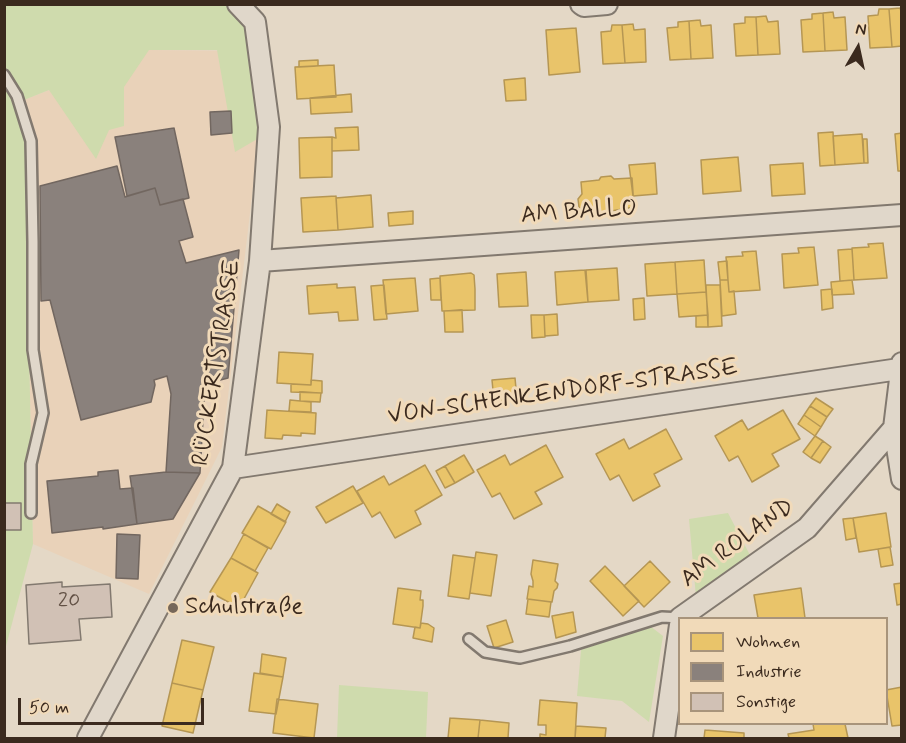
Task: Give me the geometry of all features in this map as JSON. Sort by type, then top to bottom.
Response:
[{"type":"street","name":"RÜCKERTSTRASSE","points":[[88,738],[233,468],[260,261],[268,128],[255,22],[238,4]]},
{"type":"street","points":[[581,4],[584,6],[607,4]]},
{"type":"street","name":"AM BALLO","points":[[260,261],[902,215]]},
{"type":"street","points":[[900,366],[898,427],[902,479]]},
{"type":"street","name":"VON-SCHENKENDORF-STRASSE","points":[[233,468],[900,366]]},
{"type":"street","name":"AM ROLAND","points":[[681,617],[807,528],[898,427]]},
{"type":"street","name":"AM ROLAND","points":[[664,738],[678,639]]},
{"type":"lane","points":[[4,75],[17,96],[31,141],[33,350],[43,413],[31,464],[31,513]]},
{"type":"lane","name":"AM ROLAND","points":[[469,639],[485,652],[520,658],[570,646],[662,617],[678,618]]},
{"type":"shaded area","points":[[149,50],[247,51],[259,138],[222,447],[149,594],[33,544],[24,100]]},
{"type":"green space","points":[[5,5],[230,5],[244,22],[259,138],[235,152],[217,50],[149,50],[124,87],[124,126],[109,130],[96,159],[49,90],[24,100],[33,544],[5,650]]},
{"type":"green space","points":[[728,513],[751,557],[696,597],[689,519]]},
{"type":"green space","points":[[650,626],[663,636],[649,722],[622,701],[577,696],[581,650]]},
{"type":"green space","points":[[339,685],[428,692],[426,738],[337,738]]},
{"type":"building: Wohnen","points":[[900,8],[902,46],[892,47],[889,9]]},
{"type":"building: Wohnen","points":[[879,9],[889,9],[892,47],[870,48],[868,16],[878,15]]},
{"type":"building: Wohnen","points":[[833,12],[834,18],[845,17],[847,50],[825,51],[823,13]]},
{"type":"building: Wohnen","points":[[823,13],[825,51],[803,52],[801,20],[812,19],[812,14]]},
{"type":"building: Wohnen","points":[[766,16],[768,22],[778,21],[780,54],[758,55],[756,17]]},
{"type":"building: Wohnen","points":[[745,17],[756,17],[758,55],[736,56],[734,24],[745,23]]},
{"type":"building: Wohnen","points":[[700,20],[701,26],[711,25],[713,58],[691,59],[689,21]]},
{"type":"building: Wohnen","points":[[689,21],[691,59],[670,60],[667,28],[678,27],[678,22]]},
{"type":"building: Wohnen","points":[[633,24],[634,30],[645,29],[646,62],[625,63],[622,25]]},
{"type":"building: Wohnen","points":[[612,25],[622,25],[625,63],[603,64],[601,32],[611,31]]},
{"type":"building: Wohnen","points":[[576,28],[580,72],[549,75],[546,30]]},
{"type":"building: Wohnen","points":[[318,60],[318,66],[299,67],[299,61]]},
{"type":"building: Wohnen","points":[[334,65],[336,97],[297,99],[295,67]]},
{"type":"building: Wohnen","points":[[525,78],[526,100],[506,101],[504,80]]},
{"type":"building: Wohnen","points":[[351,94],[352,112],[311,114],[310,98]]},
{"type":"building: Wohnen","points":[[358,127],[359,150],[332,151],[332,137],[336,138],[335,128]]},
{"type":"building: Wohnen","points":[[833,132],[835,165],[820,166],[818,133]]},
{"type":"building: Wohnen","points":[[902,133],[902,171],[898,171],[895,134]]},
{"type":"building: Wohnen","points":[[862,134],[864,163],[835,165],[833,136]]},
{"type":"building: Wohnen","points":[[332,137],[332,177],[300,178],[299,138]]},
{"type":"building: Wohnen","points":[[863,139],[867,139],[868,163],[864,163]]},
{"type":"building: Wohnen","points":[[738,157],[741,191],[703,194],[701,160]]},
{"type":"building: Wohnen","points":[[655,163],[657,194],[633,196],[629,165]]},
{"type":"building: Wohnen","points":[[803,163],[805,194],[772,196],[770,165]]},
{"type":"building: Wohnen","points":[[611,176],[614,179],[632,178],[634,207],[600,213],[600,210],[583,211],[579,207],[578,199],[582,194],[581,182]]},
{"type":"building: Wohnen","points":[[371,195],[373,227],[338,230],[336,198]]},
{"type":"building: Wohnen","points":[[336,196],[338,230],[303,232],[301,198]]},
{"type":"building: Wohnen","points":[[413,211],[413,224],[389,226],[388,213]]},
{"type":"building: Wohnen","points":[[883,243],[887,278],[854,280],[852,248]]},
{"type":"building: Wohnen","points":[[814,247],[818,285],[784,288],[782,254],[799,253],[798,248]]},
{"type":"building: Wohnen","points":[[852,249],[854,280],[840,281],[838,250]]},
{"type":"building: Wohnen","points":[[756,251],[760,290],[729,292],[726,257],[743,256],[742,252]]},
{"type":"building: Wohnen","points":[[704,260],[706,292],[677,294],[675,262]]},
{"type":"building: Wohnen","points":[[727,261],[728,280],[720,280],[718,262]]},
{"type":"building: Wohnen","points":[[675,262],[677,294],[647,296],[645,264]]},
{"type":"building: Wohnen","points":[[617,268],[619,300],[588,302],[586,270]]},
{"type":"building: Wohnen","points":[[585,270],[588,302],[557,305],[555,272]]},
{"type":"building: Wohnen","points":[[526,272],[528,306],[499,307],[497,274]]},
{"type":"building: Wohnen","points":[[471,273],[474,275],[475,310],[442,311],[440,276]]},
{"type":"building: Wohnen","points":[[415,278],[418,311],[386,314],[383,280]]},
{"type":"building: Wohnen","points":[[440,278],[441,300],[431,300],[430,279]]},
{"type":"building: Wohnen","points":[[720,280],[728,280],[729,292],[734,291],[736,314],[722,316]]},
{"type":"building: Wohnen","points":[[852,280],[854,294],[832,295],[831,282]]},
{"type":"building: Wohnen","points":[[337,284],[337,288],[355,287],[358,320],[339,321],[338,312],[309,314],[307,286]]},
{"type":"building: Wohnen","points":[[384,285],[387,319],[374,320],[371,286]]},
{"type":"building: Wohnen","points":[[706,285],[720,285],[722,326],[708,327]]},
{"type":"building: Wohnen","points":[[832,289],[833,308],[822,310],[821,290]]},
{"type":"building: Wohnen","points":[[706,292],[708,315],[679,317],[677,294]]},
{"type":"building: Wohnen","points":[[644,298],[645,319],[634,320],[633,299]]},
{"type":"building: Wohnen","points":[[462,310],[463,332],[445,332],[444,311]]},
{"type":"building: Wohnen","points":[[557,314],[558,335],[545,336],[544,315]]},
{"type":"building: Wohnen","points":[[531,315],[544,315],[545,337],[532,338]]},
{"type":"building: Wohnen","points":[[708,315],[708,327],[696,327],[696,316]]},
{"type":"building: Wohnen","points":[[279,352],[313,354],[311,385],[277,383]]},
{"type":"building: Wohnen","points":[[515,378],[517,399],[494,401],[492,380]]},
{"type":"building: Wohnen","points":[[311,380],[322,381],[322,393],[291,392],[291,384],[311,385]]},
{"type":"building: Wohnen","points":[[300,392],[321,393],[320,402],[300,401]]},
{"type":"building: Wohnen","points":[[816,398],[833,409],[827,417],[810,406]]},
{"type":"building: Wohnen","points":[[290,400],[311,402],[311,412],[289,411]]},
{"type":"building: Wohnen","points":[[810,406],[827,417],[821,427],[804,415]]},
{"type":"building: Wohnen","points":[[267,410],[316,413],[315,434],[283,435],[282,439],[265,438]]},
{"type":"building: Wohnen","points":[[783,410],[800,439],[772,454],[779,466],[752,482],[738,456],[729,461],[715,436],[742,420],[748,430]]},
{"type":"building: Wohnen","points":[[804,415],[821,427],[815,436],[798,424]]},
{"type":"building: Wohnen","points":[[666,429],[682,459],[654,474],[660,486],[633,501],[619,475],[610,480],[596,454],[624,439],[629,449]]},
{"type":"building: Wohnen","points":[[815,436],[823,441],[811,458],[803,452]]},
{"type":"building: Wohnen","points":[[823,441],[831,447],[820,463],[811,458]]},
{"type":"building: Wohnen","points":[[546,445],[563,477],[535,492],[542,504],[514,519],[500,493],[492,497],[477,470],[505,455],[510,465]]},
{"type":"building: Wohnen","points":[[464,455],[474,472],[455,483],[445,466]]},
{"type":"building: Wohnen","points":[[425,465],[442,495],[415,511],[421,524],[395,538],[380,512],[372,517],[357,491],[384,476],[389,485]]},
{"type":"building: Wohnen","points":[[445,466],[455,483],[445,488],[436,471]]},
{"type":"building: Wohnen","points":[[353,486],[363,503],[326,523],[316,507]]},
{"type":"building: Wohnen","points":[[277,504],[290,512],[285,522],[271,514]]},
{"type":"building: Wohnen","points":[[258,506],[286,522],[271,549],[242,533]]},
{"type":"building: Wohnen","points":[[886,513],[891,547],[859,552],[853,518]]},
{"type":"building: Wohnen","points":[[853,518],[856,538],[846,540],[843,519]]},
{"type":"building: Wohnen","points":[[244,534],[268,548],[255,571],[231,558]]},
{"type":"building: Wohnen","points":[[890,547],[893,565],[881,567],[878,549]]},
{"type":"building: Wohnen","points":[[476,552],[497,555],[491,596],[470,593]]},
{"type":"building: Wohnen","points":[[453,555],[475,558],[469,599],[448,596]]},
{"type":"building: Wohnen","points":[[231,558],[258,573],[239,608],[210,592]]},
{"type":"building: Wohnen","points":[[533,560],[558,564],[555,581],[558,584],[552,602],[527,599],[529,586],[533,587],[531,574]]},
{"type":"building: Wohnen","points":[[650,561],[670,582],[644,607],[624,586]]},
{"type":"building: Wohnen","points":[[605,566],[639,601],[623,616],[590,581]]},
{"type":"building: Wohnen","points":[[902,583],[902,604],[897,605],[894,584]]},
{"type":"building: Wohnen","points":[[398,588],[421,591],[420,600],[423,600],[423,606],[420,628],[393,624]]},
{"type":"building: Wohnen","points":[[801,588],[805,617],[758,617],[754,595]]},
{"type":"building: Wohnen","points":[[528,599],[551,602],[549,617],[526,614]]},
{"type":"building: Wohnen","points":[[573,612],[576,632],[556,638],[552,616]]},
{"type":"building: Wohnen","points":[[506,620],[513,642],[494,648],[487,626]]},
{"type":"building: Wohnen","points":[[421,623],[434,628],[432,642],[413,638],[415,627],[420,628]]},
{"type":"building: Wohnen","points":[[182,640],[214,647],[203,690],[172,683]]},
{"type":"building: Wohnen","points":[[262,654],[286,658],[283,677],[260,673]]},
{"type":"building: Wohnen","points":[[254,673],[283,677],[276,714],[249,711]]},
{"type":"building: Wohnen","points":[[172,683],[203,690],[193,733],[162,726]]},
{"type":"building: Wohnen","points":[[902,687],[902,725],[892,726],[888,690]]},
{"type":"building: Wohnen","points":[[277,699],[318,704],[314,738],[273,733]]},
{"type":"building: Wohnen","points":[[540,700],[577,703],[575,738],[540,738],[540,734],[546,735],[546,725],[538,725]]},
{"type":"building: Wohnen","points":[[450,718],[480,720],[478,738],[448,738]]},
{"type":"building: Wohnen","points":[[480,720],[509,723],[508,738],[478,738]]},
{"type":"building: Wohnen","points":[[813,725],[845,725],[848,738],[789,738],[788,734],[814,730]]},
{"type":"building: Wohnen","points":[[576,726],[606,728],[605,738],[575,738]]},
{"type":"building: Wohnen","points":[[705,730],[744,733],[744,738],[704,738]]},
{"type":"building: Industrie","points":[[231,111],[232,133],[211,135],[210,112]]},
{"type":"building: Industrie","points":[[174,128],[189,198],[160,205],[155,188],[127,196],[115,137]]},
{"type":"building: Industrie","points":[[117,166],[125,197],[155,188],[160,205],[183,199],[193,237],[179,241],[186,263],[239,250],[228,378],[205,384],[200,473],[166,472],[171,394],[167,376],[154,380],[151,402],[81,420],[50,300],[41,301],[40,186]]},
{"type":"building: Industrie","points":[[118,470],[120,489],[133,488],[137,524],[52,533],[47,481],[98,476],[98,472]]},
{"type":"building: Industrie","points":[[166,472],[200,473],[173,519],[137,524],[130,476]]},
{"type":"building: Industrie","points":[[117,534],[140,535],[138,579],[116,578]]},
{"type":"building: Sonstige","points":[[4,503],[21,503],[21,530],[4,530]]},
{"type":"building: Sonstige","points":[[62,582],[62,587],[110,584],[112,617],[79,619],[81,640],[29,644],[26,585]]},
{"type":"place","name":"Schulstraße","points":[[173,608]]}]
